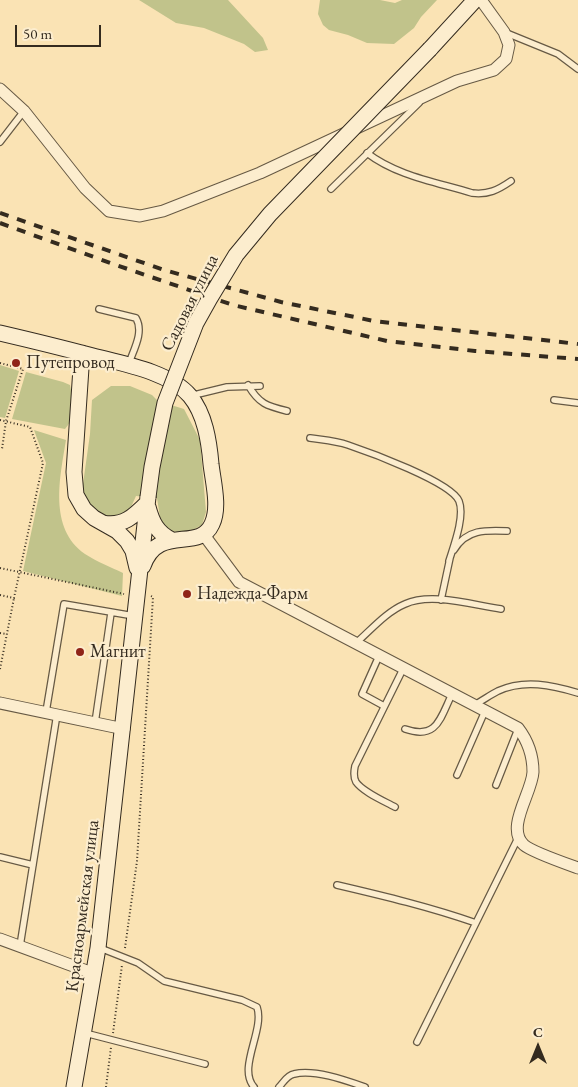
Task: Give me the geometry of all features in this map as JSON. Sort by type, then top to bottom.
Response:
[{"type":"main road","name":"Садовая улица","points":[[134,620],[152,467],[165,403],[196,324],[232,262],[270,214],[475,0]]},
{"type":"main road","points":[[0,333],[129,365],[159,375],[180,385],[200,412],[211,457],[215,511],[213,523],[204,535],[187,540],[172,540],[163,536],[153,521],[148,500],[124,522],[117,524],[102,522]]},
{"type":"main road","points":[[82,353],[76,495],[84,509],[94,518],[117,531],[127,541],[133,552],[138,578]]},
{"type":"main road","points":[[138,578],[150,552],[172,540]]},
{"type":"main road","name":"Красноармейская улица","points":[[74,1087],[95,974],[124,729],[134,620]]},
{"type":"street","points":[[0,89],[24,111],[85,188],[110,211],[140,216],[163,211],[260,173],[457,81],[494,70],[506,59],[509,45],[504,32],[481,0]]},
{"type":"street","points":[[204,535],[239,582],[518,728],[526,738],[532,758],[533,774],[516,826],[518,838],[525,846],[578,868]]},
{"type":"street","points":[[0,703],[124,729]]},
{"type":"street","points":[[0,939],[95,974]]},
{"type":"lane","points":[[504,32],[558,54],[578,69]]},
{"type":"lane","points":[[331,189],[426,96]]},
{"type":"lane","points":[[0,142],[24,111]]},
{"type":"lane","points":[[367,153],[379,162],[397,171],[472,192],[483,194],[498,190],[511,181]]},
{"type":"lane","points":[[100,309],[136,318],[140,325],[140,332],[129,365]]},
{"type":"lane","points":[[248,385],[260,402],[287,410]]},
{"type":"lane","points":[[190,396],[227,387],[260,386]]},
{"type":"lane","points":[[554,400],[578,403]]},
{"type":"lane","points":[[310,438],[346,444],[374,454],[440,484],[455,495],[461,512],[440,600]]},
{"type":"lane","points":[[449,560],[455,547],[474,532],[487,530],[507,531]]},
{"type":"lane","points":[[355,643],[390,613],[405,604],[420,600],[440,600],[501,609]]},
{"type":"lane","points":[[20,946],[34,865],[64,604],[134,620]]},
{"type":"lane","points":[[95,723],[111,614]]},
{"type":"lane","points":[[377,655],[362,694],[384,706]]},
{"type":"lane","points":[[395,807],[362,788],[356,782],[354,776],[355,766],[403,668]]},
{"type":"lane","points":[[474,706],[497,691],[515,686],[538,684],[558,687],[578,694]]},
{"type":"lane","points":[[405,729],[417,733],[432,729],[439,721],[452,694]]},
{"type":"lane","points":[[457,775],[485,711]]},
{"type":"lane","points":[[496,785],[518,728]]},
{"type":"lane","points":[[417,1042],[518,838]]},
{"type":"lane","points":[[0,857],[34,865]]},
{"type":"lane","points":[[337,885],[402,900],[447,913],[476,924]]},
{"type":"lane","points":[[98,948],[138,963],[164,981],[242,1000],[257,1007],[259,1021],[249,1063],[246,1087]]},
{"type":"lane","points":[[85,1033],[205,1064]]},
{"type":"lane","points":[[279,1087],[289,1076],[304,1074],[322,1075],[365,1087]]},
{"type":"lane","points":[[248,1076],[250,1083],[254,1087]]},
{"type":"path","points":[[0,363],[23,369],[6,422],[2,449]]},
{"type":"path","points":[[0,420],[30,427],[43,463],[0,669]]},
{"type":"path","points":[[0,568],[115,593],[153,596],[136,861],[125,949]]},
{"type":"path","points":[[0,595],[14,598]]},
{"type":"path","points":[[0,633],[7,634]]},
{"type":"path","points":[[113,1038],[123,959]]},
{"type":"path","points":[[106,1087],[111,1048]]},
{"type":"green space","points":[[139,0],[228,0],[263,38],[268,50],[255,52],[244,44],[204,28],[176,23]]},
{"type":"green space","points":[[320,0],[380,0],[395,3],[402,0],[437,0],[421,17],[414,28],[394,44],[367,43],[329,30],[323,25],[318,14]]},
{"type":"green space","points":[[0,365],[19,371],[5,418],[0,417]]},
{"type":"green space","points":[[26,372],[70,385],[73,414],[65,429],[12,419]]},
{"type":"green space","points":[[111,386],[130,386],[152,395],[158,401],[184,409],[200,440],[206,512],[202,525],[187,533],[168,531],[161,524],[157,498],[136,496],[131,507],[118,519],[103,519],[88,505],[82,491],[90,434],[92,400]]},
{"type":"green space","points":[[34,430],[66,440],[61,470],[59,501],[61,516],[66,530],[73,543],[85,554],[123,573],[122,596],[23,571],[46,463]]},
{"type":"railway","points":[[0,213],[164,270],[281,302],[374,321],[578,344]]},
{"type":"railway","points":[[0,223],[233,305],[387,341],[475,351],[578,359]]},
{"type":"place","name":"Путепровод","points":[[16,363]]},
{"type":"place","name":"Надежда-Фарм","points":[[187,594]]},
{"type":"place","name":"Магнит","points":[[80,652]]}]
